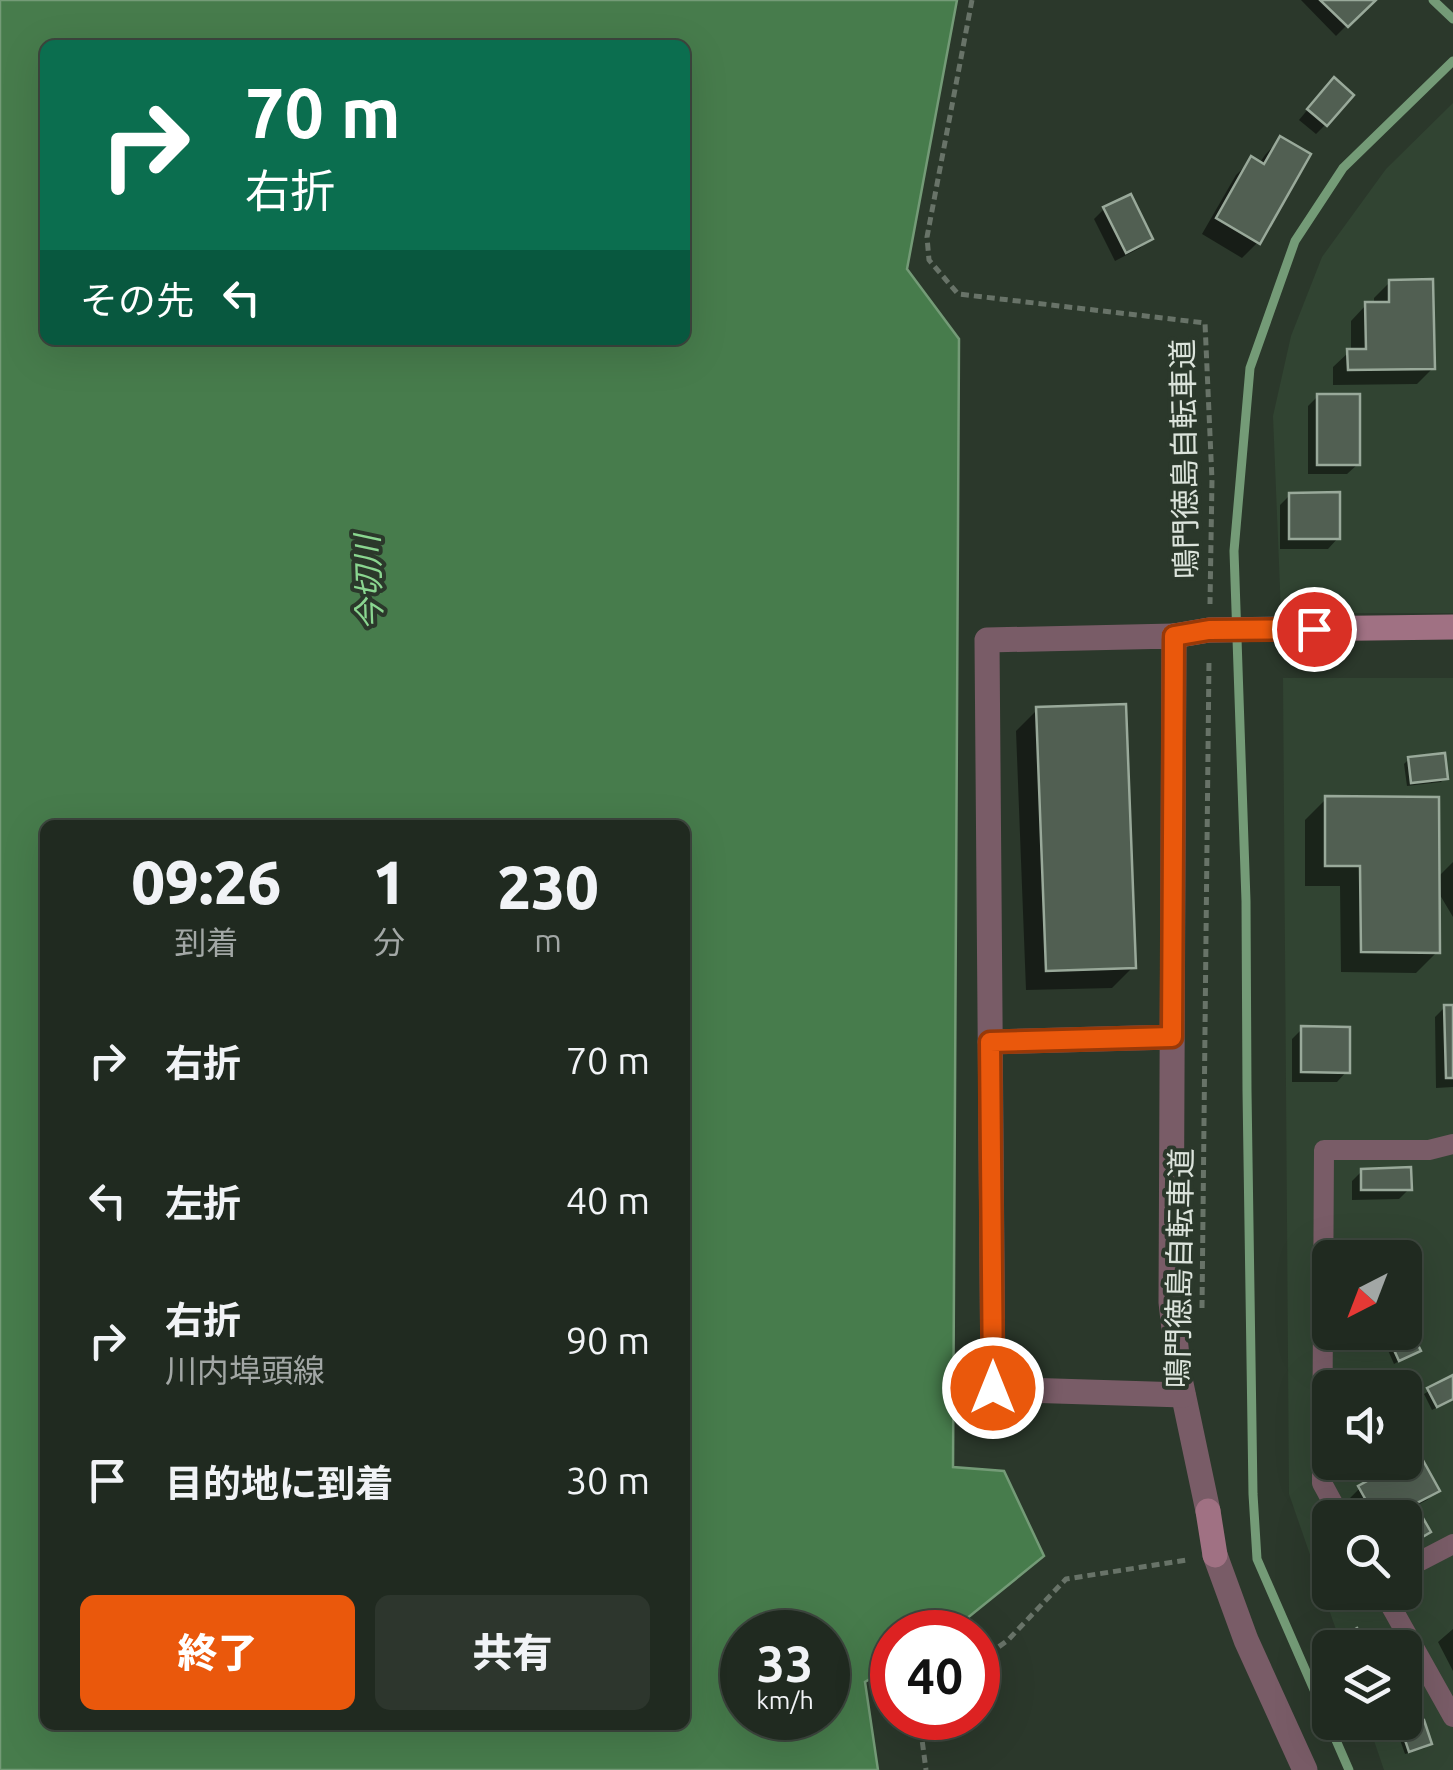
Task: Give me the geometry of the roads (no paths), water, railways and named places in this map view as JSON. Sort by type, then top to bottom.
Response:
[{"type":"main road","points":[[1174,636],[1209,630],[1453,627]]},
{"type":"main road","points":[[1208,1511],[1215,1555]]},
{"type":"street","points":[[1181,1384],[993,1388],[987,640],[1174,636],[1171,1302],[1181,1384],[1208,1511]]},
{"type":"street","points":[[990,1042],[1172,1037]]},
{"type":"street","points":[[1215,1555],[1246,1640],[1305,1770]]},
{"type":"lane","points":[[1332,1500],[1322,1482],[1324,1150],[1429,1150],[1453,1144]]},
{"type":"lane","points":[[1422,1560],[1453,1544]]},
{"type":"lane","points":[[1393,1610],[1453,1717]]},
{"type":"water","name":"今切川","points":[[0,0],[957,0],[907,269],[959,339],[953,1467],[1004,1471],[1044,1556],[977,1610],[870,1610],[870,1679],[865,1682],[870,1740],[874,1740],[878,1770],[0,1770]]},
{"type":"waterway","points":[[1433,0],[1453,19]]},
{"type":"waterway","points":[[1349,1770],[1257,1559],[1246,901],[1234,551],[1250,368],[1295,241],[1343,168],[1453,61]]}]
